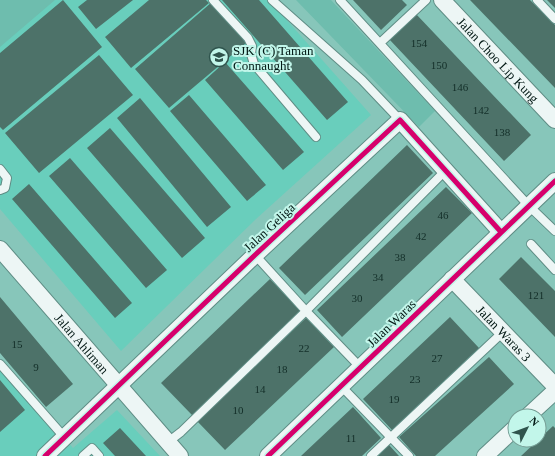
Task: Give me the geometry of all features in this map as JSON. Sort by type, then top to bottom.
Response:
[{"type":"street","name":"Jalan Choo Lip Kung","points":[[442,0],[555,120]]},
{"type":"street","points":[[400,120],[501,232]]},
{"type":"street","name":"Jalan Geliga","points":[[45,456],[255,254],[400,120]]},
{"type":"street","name":"Jalan Waras","points":[[268,456],[555,181]]},
{"type":"street","name":"Jalan Ahliman","points":[[0,249],[180,456]]},
{"type":"street","name":"Jalan Waras 3","points":[[452,279],[555,386]]},
{"type":"street","points":[[537,408],[555,391]]},
{"type":"street","points":[[484,456],[507,435]]},
{"type":"lane","points":[[213,0],[248,38],[252,46],[251,54],[254,64],[316,137]]},
{"type":"lane","points":[[272,0],[362,80],[400,120]]},
{"type":"lane","points":[[340,0],[529,206],[555,231]]},
{"type":"lane","points":[[380,43],[426,0]]},
{"type":"lane","points":[[537,0],[555,19]]},
{"type":"lane","points":[[0,169],[8,178],[5,188],[0,190]]},
{"type":"lane","points":[[168,442],[181,432],[306,311],[446,171]]},
{"type":"lane","points":[[531,244],[555,270]]},
{"type":"lane","points":[[255,254],[360,368]]},
{"type":"lane","points":[[371,456],[502,332]]},
{"type":"lane","points":[[0,364],[64,438]]},
{"type":"lane","points":[[342,386],[409,456]]},
{"type":"lane","points":[[83,456],[92,448],[99,456]]},
{"type":"shaded area","points":[[0,0],[269,0],[371,115],[256,219],[121,351],[0,209]]},
{"type":"shaded area","points":[[0,0],[55,0],[0,47]]},
{"type":"shaded area","points":[[296,0],[331,0],[435,111],[419,127]]},
{"type":"shaded area","points":[[0,362],[73,448],[117,410],[160,456],[0,456]]},
{"type":"building","points":[[63,0],[102,47],[3,130],[0,127],[0,53]]},
{"type":"building","points":[[87,0],[133,0],[96,29],[78,7]]},
{"type":"building","points":[[149,0],[206,0],[209,3],[131,68],[105,37]]},
{"type":"building","points":[[222,0],[259,0],[348,102],[327,120]]},
{"type":"building","points":[[353,0],[402,0],[407,5],[381,30]]},
{"type":"building","points":[[470,0],[530,0],[555,25],[555,88]]},
{"type":"building","points":[[547,0],[555,0],[555,8]]},
{"type":"building","points":[[212,2],[246,43],[169,108],[135,69]]},
{"type":"building","points":[[416,14],[531,135],[504,161],[389,39]]},
{"type":"building","points":[[99,55],[133,95],[39,173],[5,133]]},
{"type":"building","points":[[225,62],[304,152],[283,170],[205,80]]},
{"type":"building","points":[[189,95],[266,185],[247,201],[170,111]]},
{"type":"building","points":[[140,98],[231,207],[207,227],[117,118]]},
{"type":"building","points":[[110,128],[205,238],[182,258],[87,148]]},
{"type":"building","points":[[407,145],[433,173],[305,295],[279,268]]},
{"type":"building","points":[[70,158],[167,270],[146,288],[49,176]]},
{"type":"building","points":[[29,184],[132,303],[115,318],[12,199]]},
{"type":"building","points":[[446,187],[472,213],[342,337],[317,310]]},
{"type":"building","points":[[521,257],[555,291],[555,337],[499,279]]},
{"type":"building","points":[[270,279],[301,312],[192,415],[161,383]]},
{"type":"building","points":[[0,297],[73,384],[46,407],[0,353]]},
{"type":"building","points":[[450,317],[479,348],[392,430],[363,399]]},
{"type":"building","points":[[306,318],[334,347],[225,450],[197,421]]},
{"type":"building","points":[[489,357],[514,384],[435,456],[416,456],[399,437]]},
{"type":"building","points":[[0,380],[25,410],[0,432]]},
{"type":"building","points":[[353,407],[381,438],[362,456],[301,456]]},
{"type":"building","points":[[553,426],[555,428],[555,456],[521,456],[530,448],[547,448],[547,432]]},
{"type":"building","points":[[120,428],[146,456],[115,456],[103,443]]},
{"type":"building","points":[[389,445],[399,456],[378,456]]},
{"type":"cycle path","points":[[45,456],[255,255],[400,120],[501,232]]},
{"type":"cycle path","points":[[268,456],[555,181]]},
{"type":"place","name":"SJK (C) Taman Connaught","points":[[219,57]]}]
